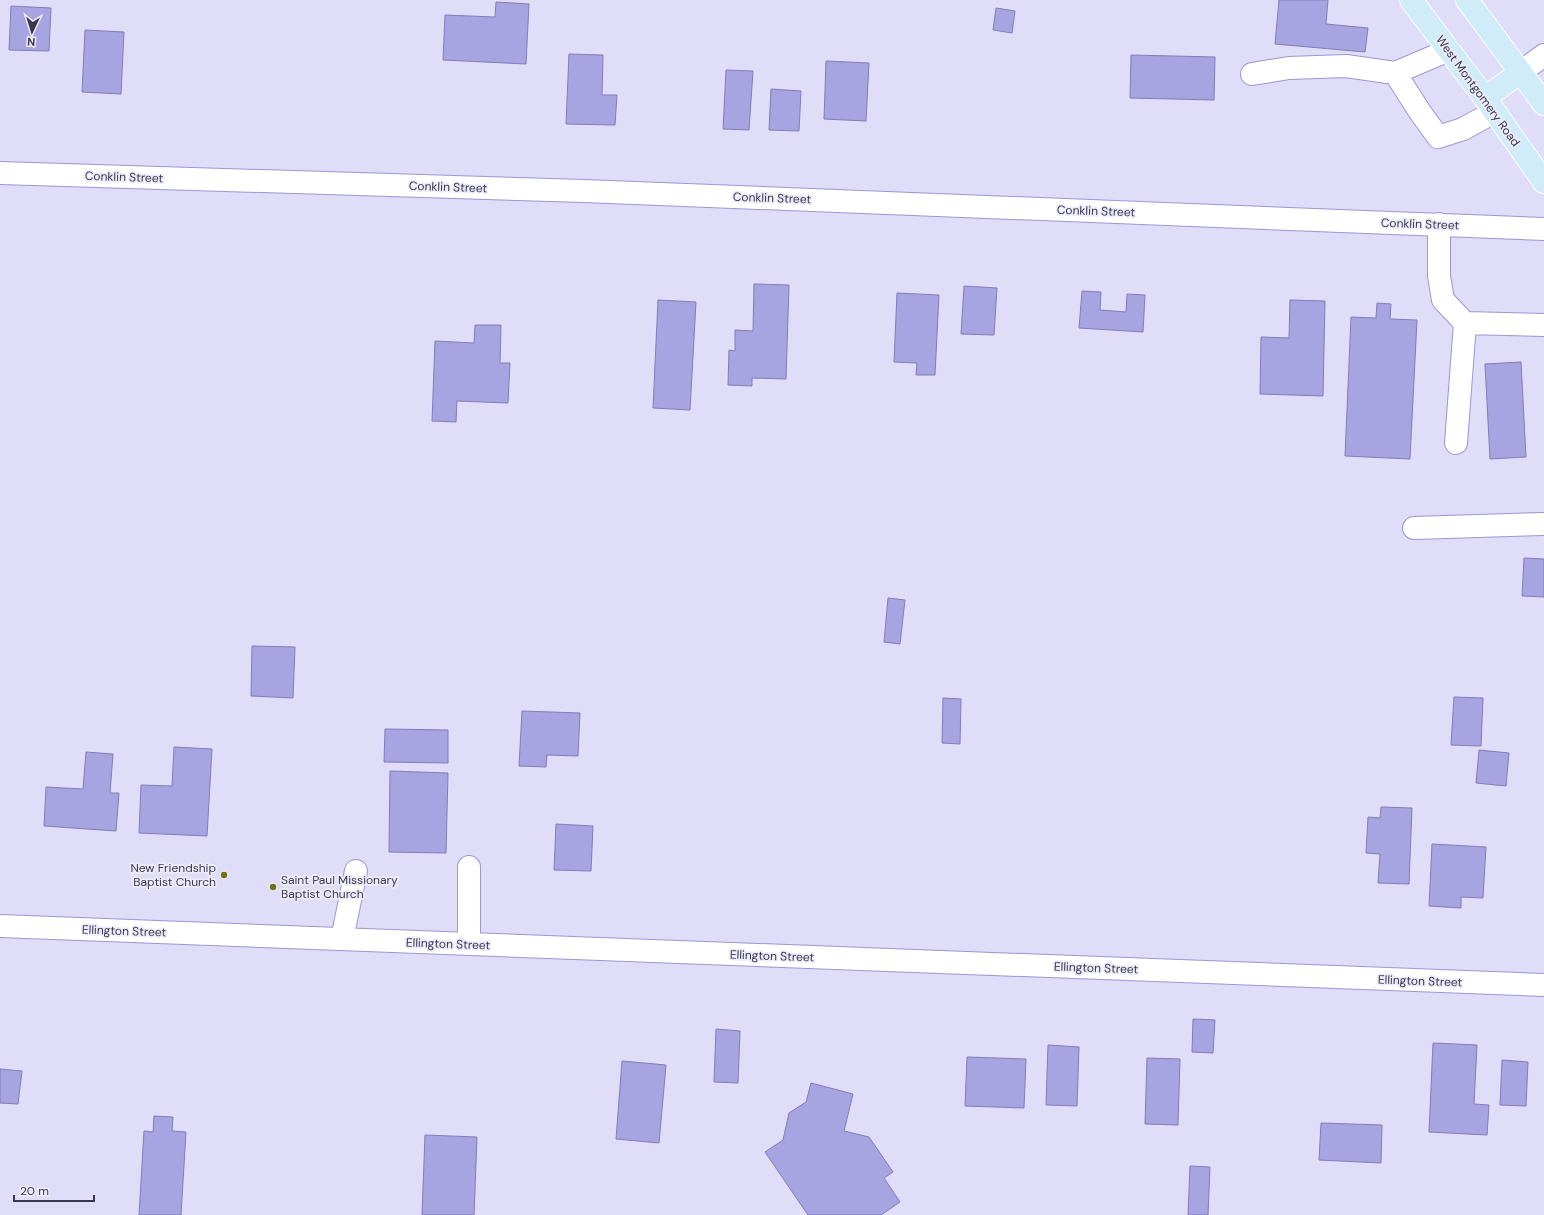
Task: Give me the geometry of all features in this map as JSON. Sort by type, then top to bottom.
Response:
[{"type":"main road","name":"West Montgomery Road","points":[[1411,0],[1544,182]]},
{"type":"main road","points":[[1467,0],[1544,104]]},
{"type":"main road","points":[[1489,105],[1521,72]]},
{"type":"street","points":[[1252,74],[1289,68],[1346,66],[1395,73],[1449,50]]},
{"type":"street","points":[[1521,72],[1544,55]]},
{"type":"street","points":[[1395,73],[1438,137],[1463,129],[1489,105]]},
{"type":"street","name":"Conklin Street","points":[[0,173],[584,191],[1544,229]]},
{"type":"street","points":[[1439,224],[1439,276],[1443,300],[1465,323],[1544,325]]},
{"type":"street","points":[[1456,444],[1465,323]]},
{"type":"street","points":[[1414,528],[1544,524]]},
{"type":"street","points":[[469,867],[469,944]]},
{"type":"street","points":[[342,940],[356,871]]},
{"type":"street","name":"Ellington Street","points":[[0,926],[1544,985]]},
{"type":"building","points":[[1279,0],[1328,0],[1326,24],[1368,28],[1365,52],[1275,44]]},
{"type":"building","points":[[496,2],[529,4],[526,64],[443,60],[445,15],[495,17]]},
{"type":"building","points":[[11,6],[51,8],[49,51],[9,50]]},
{"type":"building","points":[[996,8],[1015,11],[1012,33],[993,30]]},
{"type":"building","points":[[85,30],[124,32],[121,94],[82,92]]},
{"type":"building","points":[[569,54],[603,55],[602,95],[617,95],[615,125],[566,124]]},
{"type":"building","points":[[1131,55],[1215,57],[1214,100],[1130,98]]},
{"type":"building","points":[[826,61],[869,63],[866,121],[824,119]]},
{"type":"building","points":[[726,70],[753,71],[749,130],[723,129]]},
{"type":"building","points":[[771,89],[801,91],[799,131],[769,130]]},
{"type":"building","points":[[754,284],[789,285],[786,379],[752,378],[752,386],[728,385],[729,350],[735,351],[735,330],[753,331]]},
{"type":"building","points":[[964,286],[997,288],[994,335],[961,334]]},
{"type":"building","points":[[1082,291],[1101,292],[1100,310],[1126,312],[1127,294],[1145,295],[1143,332],[1079,328]]},
{"type":"building","points":[[897,293],[939,295],[935,375],[916,375],[917,363],[894,362]]},
{"type":"building","points":[[658,300],[696,302],[690,410],[653,408]]},
{"type":"building","points":[[1290,300],[1325,301],[1323,396],[1260,394],[1261,337],[1289,338]]},
{"type":"building","points":[[1377,303],[1391,304],[1390,319],[1417,320],[1410,459],[1345,456],[1351,317],[1376,318]]},
{"type":"building","points":[[475,325],[501,325],[500,363],[510,363],[508,403],[457,401],[456,422],[432,421],[435,341],[474,343]]},
{"type":"building","points":[[1521,362],[1526,457],[1490,459],[1485,364]]},
{"type":"building","points":[[1524,558],[1544,559],[1544,597],[1522,596]]},
{"type":"building","points":[[888,598],[905,600],[900,644],[884,642]]},
{"type":"building","points":[[252,646],[295,647],[293,698],[251,696]]},
{"type":"building","points":[[1454,697],[1483,698],[1481,746],[1451,745]]},
{"type":"building","points":[[943,698],[961,699],[960,744],[942,743]]},
{"type":"building","points":[[522,711],[580,713],[578,756],[547,755],[546,767],[519,766]]},
{"type":"building","points":[[385,729],[448,730],[448,763],[384,762]]},
{"type":"building","points":[[174,747],[212,749],[207,836],[139,833],[141,785],[172,786]]},
{"type":"building","points":[[1479,750],[1509,753],[1506,786],[1476,783]]},
{"type":"building","points":[[86,752],[113,754],[110,793],[119,793],[116,831],[44,826],[46,787],[83,789]]},
{"type":"building","points":[[390,771],[448,773],[446,853],[389,852]]},
{"type":"building","points":[[1381,807],[1412,808],[1409,884],[1378,883],[1380,854],[1366,853],[1368,817],[1380,818]]},
{"type":"building","points":[[556,824],[593,826],[591,871],[554,870]]},
{"type":"building","points":[[1432,844],[1486,847],[1483,898],[1461,897],[1461,908],[1429,906]]},
{"type":"building","points":[[1193,1019],[1215,1020],[1213,1053],[1192,1052]]},
{"type":"building","points":[[716,1029],[740,1031],[738,1083],[714,1082]]},
{"type":"building","points":[[1433,1043],[1477,1045],[1474,1104],[1489,1105],[1487,1135],[1429,1132]]},
{"type":"building","points":[[1048,1045],[1079,1047],[1077,1106],[1046,1105]]},
{"type":"building","points":[[967,1057],[1026,1059],[1024,1108],[965,1106]]},
{"type":"building","points":[[1147,1058],[1180,1059],[1178,1125],[1145,1124]]},
{"type":"building","points":[[1502,1060],[1528,1062],[1526,1106],[1500,1105]]},
{"type":"building","points":[[622,1061],[666,1065],[659,1143],[616,1139]]},
{"type":"building","points":[[0,1069],[22,1071],[18,1104],[0,1103]]},
{"type":"building","points":[[811,1083],[853,1094],[844,1131],[869,1137],[893,1172],[884,1178],[900,1202],[881,1215],[808,1215],[765,1152],[783,1140],[789,1113],[806,1102]]},
{"type":"building","points":[[154,1116],[173,1117],[172,1131],[186,1132],[181,1215],[139,1215],[144,1131],[153,1132]]},
{"type":"building","points":[[1321,1123],[1382,1125],[1381,1163],[1319,1160]]},
{"type":"building","points":[[425,1135],[477,1137],[474,1215],[422,1215]]},
{"type":"building","points":[[1190,1166],[1210,1167],[1208,1215],[1188,1215]]},
{"type":"place","name":"New Friendship Baptist Church","points":[[224,875]]},
{"type":"place","name":"Saint Paul Missionary Baptist Church","points":[[273,887]]}]
